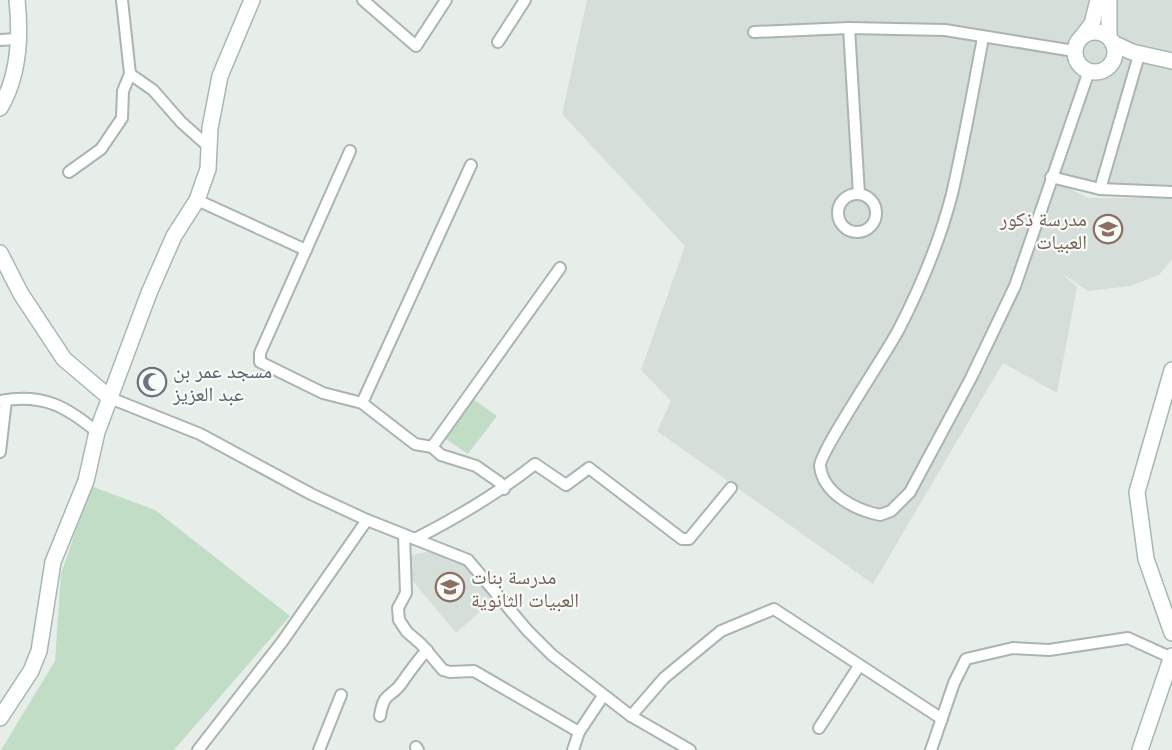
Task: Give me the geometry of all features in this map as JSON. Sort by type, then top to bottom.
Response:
[{"type":"street","points":[[0,108],[12,89],[18,57],[17,0]]},
{"type":"street","points":[[69,172],[100,149],[122,118],[123,91],[130,74],[122,0]]},
{"type":"street","points":[[0,718],[31,671],[39,651],[53,562],[86,481],[97,432],[149,293],[174,236],[197,200],[208,169],[209,147],[220,76],[252,0]]},
{"type":"street","points":[[363,0],[416,45],[446,0]]},
{"type":"street","points":[[498,42],[525,0]]},
{"type":"street","points":[[1098,0],[1092,24],[1075,44],[1074,51],[1078,64],[1089,71],[1102,71],[1112,62],[1115,49],[1111,40],[1109,0]]},
{"type":"street","points":[[754,32],[849,28],[945,30],[1074,51]]},
{"type":"street","points":[[849,28],[859,194]]},
{"type":"street","points":[[1084,34],[1097,31],[1132,52],[1172,61]]},
{"type":"street","points":[[983,38],[951,195],[933,253],[899,330],[861,394],[825,448],[820,464],[824,480],[848,503],[865,512],[880,515],[896,507],[910,492],[971,378],[1016,286],[1051,177],[1089,71]]},
{"type":"street","points":[[0,40],[18,39]]},
{"type":"street","points":[[1112,62],[1137,62],[1172,69]]},
{"type":"street","points":[[1100,189],[1137,62]]},
{"type":"street","points":[[130,74],[153,90],[209,147]]},
{"type":"street","points":[[350,151],[260,353],[260,362],[323,393],[362,403],[415,444],[432,447],[441,455],[476,466],[499,482],[504,489]]},
{"type":"street","points":[[362,403],[471,165]]},
{"type":"street","points":[[1051,177],[1100,189],[1172,192]]},
{"type":"street","points":[[197,200],[306,250]]},
{"type":"street","points":[[0,253],[21,294],[64,359],[110,398],[221,444],[311,494],[367,520],[468,560],[526,630],[603,696],[631,716],[690,750]]},
{"type":"street","points":[[432,447],[560,268]]},
{"type":"street","points":[[1172,370],[1170,389],[1137,492],[1146,559],[1172,633]]},
{"type":"street","points":[[0,452],[3,401],[31,399],[53,403],[75,413],[97,432]]},
{"type":"street","points":[[409,537],[462,515],[504,489],[536,464],[566,485],[589,468],[682,539],[689,539],[731,488]]},
{"type":"street","points":[[198,750],[282,642],[367,520]]},
{"type":"street","points":[[409,537],[406,593],[398,608],[399,620],[443,670],[474,671],[579,732]]},
{"type":"street","points":[[631,716],[664,678],[721,631],[774,609],[942,719]]},
{"type":"street","points":[[931,750],[966,659],[996,651],[1048,650],[1128,638],[1172,658],[1140,750]]},
{"type":"street","points":[[380,716],[383,699],[404,681],[405,675],[427,650]]},
{"type":"street","points":[[819,728],[859,666]]},
{"type":"street","points":[[319,750],[341,695]]},
{"type":"street","points":[[573,750],[579,732],[603,696]]},
{"type":"shaded area","points":[[587,0],[1172,0],[1172,185],[1070,189],[1088,198],[1172,198],[1172,259],[1159,275],[1130,286],[1088,291],[1060,272],[1077,287],[1057,393],[1003,363],[873,584],[657,431],[671,401],[641,370],[685,246],[562,114]]},
{"type":"shaded area","name":"مدرسة بنات العبيات الثانوية","points":[[431,551],[464,562],[493,600],[456,633],[407,574],[407,556]]},
{"type":"green space","points":[[470,397],[497,416],[468,454],[443,437]]},
{"type":"green space","points":[[91,486],[155,510],[290,616],[174,750],[1,750],[55,661],[61,574]]},
{"type":"place","name":"مدرسة ذكور العبيات","points":[[1108,229]]},
{"type":"place","name":"مسجد عمر بن عبد العزيز","points":[[152,382]]},
{"type":"place","name":"مدرسة بنات العبيات الثانوية","points":[[450,587]]}]
